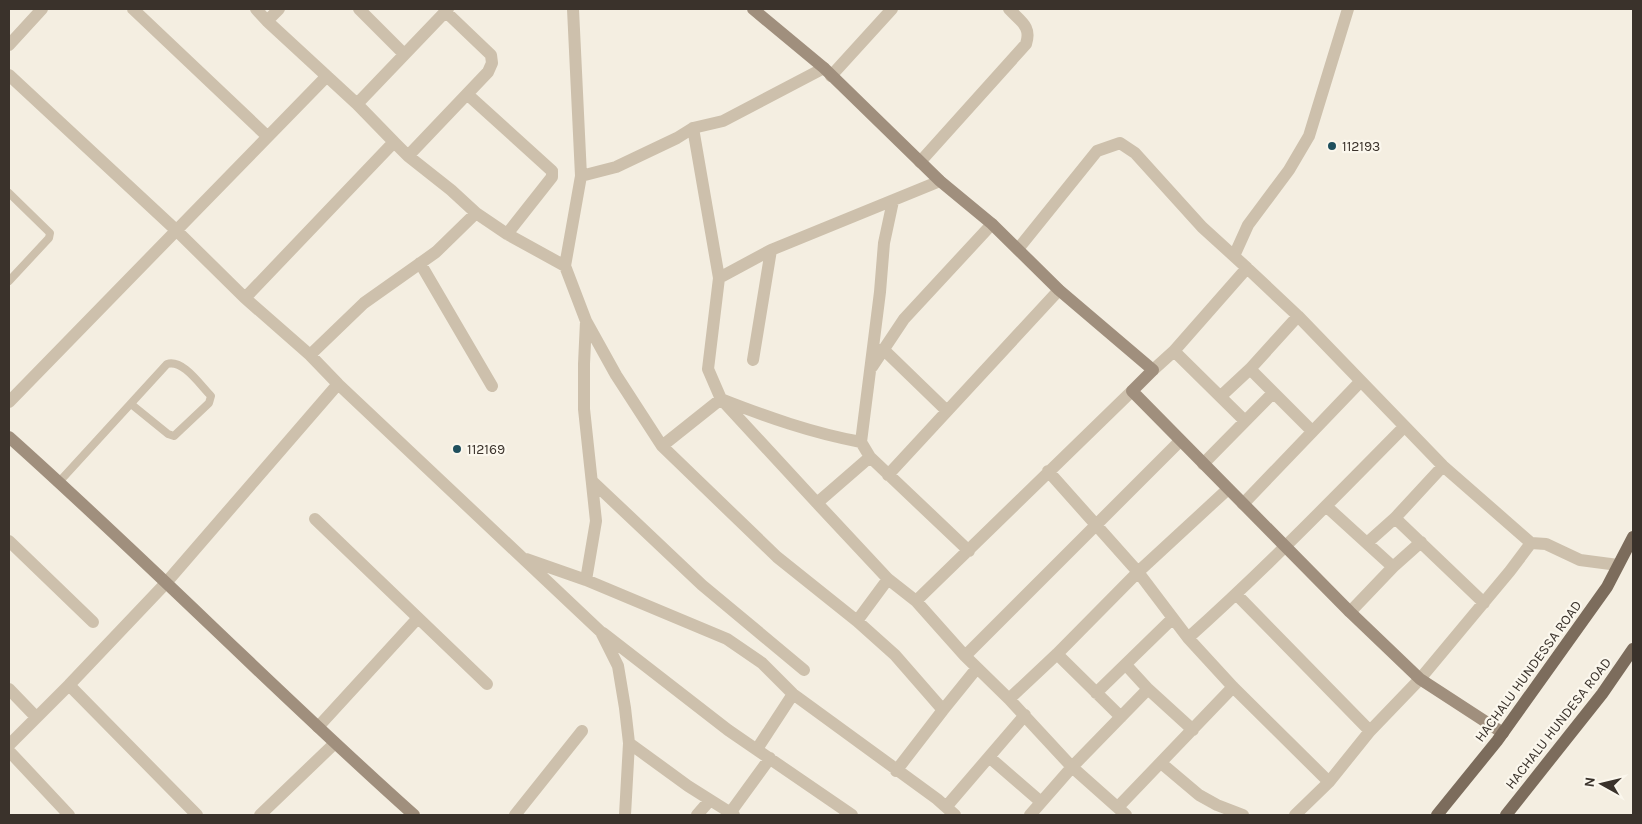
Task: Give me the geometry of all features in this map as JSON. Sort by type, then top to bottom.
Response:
[{"type":"main road","name":"HACHALU HUNDESSA ROAD","points":[[1437,815],[1503,733],[1607,587],[1633,537]]},
{"type":"main road","name":"HACHALU HUNDESA ROAD","points":[[1506,815],[1602,694],[1633,649]]},
{"type":"street","points":[[9,45],[42,9]]},
{"type":"street","points":[[134,9],[268,136]]},
{"type":"street","points":[[256,9],[357,104],[408,156],[451,190],[476,213],[507,234],[565,266]]},
{"type":"street","points":[[267,21],[279,9]]},
{"type":"street","points":[[359,9],[404,54]]},
{"type":"street","points":[[573,9],[581,176],[565,266],[586,321],[616,375],[662,446],[777,557],[857,621],[895,655],[943,710]]},
{"type":"street","points":[[752,9],[828,72],[940,181],[992,224],[1059,290],[1153,370]]},
{"type":"street","points":[[581,176],[616,167],[677,138],[693,128],[723,121],[828,72],[892,9]]},
{"type":"street","points":[[920,162],[1026,44],[1030,35],[1027,28],[1009,9]]},
{"type":"street","points":[[1234,256],[1248,225],[1289,170],[1309,136],[1348,9]]},
{"type":"street","points":[[357,104],[447,10],[491,55],[492,63],[488,72],[408,156]]},
{"type":"street","points":[[9,75],[177,231],[245,298],[310,355],[338,384],[601,632],[728,730],[852,815]]},
{"type":"street","points":[[9,402],[327,76]]},
{"type":"street","points":[[467,94],[552,171],[552,177],[507,234]]},
{"type":"street","points":[[693,128],[719,278],[708,369],[721,399],[888,579],[916,601],[965,656],[1009,698],[1072,767],[1122,811],[1161,763],[1233,687]]},
{"type":"street","points":[[245,298],[394,142]]},
{"type":"street","points":[[1018,248],[1097,151],[1120,143],[1135,153],[1202,227],[1298,316],[1443,466],[1531,543],[1546,544],[1580,560],[1618,565]]},
{"type":"street","points":[[719,278],[771,250],[940,181]]},
{"type":"street","points":[[893,201],[884,242],[880,292],[868,374],[861,442],[870,457],[969,551]]},
{"type":"street","points":[[310,355],[364,303],[436,252],[476,213]]},
{"type":"street","points":[[868,374],[904,319],[992,224]]},
{"type":"street","points":[[753,360],[771,250]]},
{"type":"street","points":[[420,264],[492,386]]},
{"type":"street","points":[[916,601],[969,551],[1048,471],[1174,351],[1247,268]]},
{"type":"street","points":[[888,475],[1059,290]]},
{"type":"street","points":[[1221,396],[1250,369],[1298,316]]},
{"type":"street","points":[[586,321],[584,409],[596,521],[586,580]]},
{"type":"street","points":[[883,349],[948,411]]},
{"type":"street","points":[[1174,351],[1246,420]]},
{"type":"street","points":[[1250,369],[1312,431]]},
{"type":"street","points":[[1243,504],[1360,382]]},
{"type":"street","points":[[9,745],[69,686],[166,584],[338,384]]},
{"type":"street","points":[[1132,391],[1350,612],[1420,680],[1503,733]]},
{"type":"street","points":[[1203,464],[1273,393]]},
{"type":"street","points":[[721,399],[781,422],[832,437],[861,442]]},
{"type":"street","points":[[662,446],[721,399]]},
{"type":"street","points":[[1188,638],[1236,595],[1404,427]]},
{"type":"street","points":[[9,437],[59,482],[334,744],[414,815]]},
{"type":"street","points":[[965,656],[1180,440]]},
{"type":"street","points":[[817,503],[870,457]]},
{"type":"street","points":[[1367,543],[1394,518],[1443,466]]},
{"type":"street","points":[[1048,471],[1138,572],[1188,638],[1233,687],[1329,782]]},
{"type":"street","points":[[592,481],[702,585],[804,670]]},
{"type":"street","points":[[1009,698],[1057,654],[1138,572],[1228,488]]},
{"type":"street","points":[[1326,506],[1393,567]]},
{"type":"street","points":[[1394,518],[1484,603]]},
{"type":"street","points":[[315,519],[487,684]]},
{"type":"street","points":[[9,541],[92,622]]},
{"type":"street","points":[[1350,612],[1393,567],[1421,542]]},
{"type":"street","points":[[1295,815],[1329,782],[1370,731],[1420,680],[1531,543]]},
{"type":"street","points":[[521,557],[586,580],[728,639],[762,663],[793,694],[951,811],[989,757],[1025,716]]},
{"type":"street","points":[[857,621],[888,579]]},
{"type":"street","points":[[1236,595],[1370,731]]},
{"type":"street","points":[[318,727],[418,619]]},
{"type":"street","points":[[1096,693],[1172,619]]},
{"type":"street","points":[[601,632],[618,666],[625,708],[629,743],[625,815]]},
{"type":"street","points":[[1057,654],[1121,717]]},
{"type":"street","points":[[1126,665],[1148,689],[1193,730]]},
{"type":"street","points":[[896,771],[977,668]]},
{"type":"street","points":[[69,686],[197,815]]},
{"type":"street","points":[[9,689],[36,717]]},
{"type":"street","points":[[1030,815],[1072,767],[1148,689]]},
{"type":"street","points":[[757,750],[793,694]]},
{"type":"street","points":[[515,815],[582,732]]},
{"type":"street","points":[[629,743],[732,814],[770,758]]},
{"type":"street","points":[[260,815],[334,744]]},
{"type":"street","points":[[9,751],[66,814]]},
{"type":"street","points":[[989,757],[1041,802]]},
{"type":"street","points":[[1161,763],[1199,795],[1217,805],[1243,815]]},
{"type":"street","points":[[697,815],[710,800]]},
{"type":"lane","points":[[9,193],[50,233],[48,238],[9,281]]},
{"type":"lane","points":[[59,482],[167,364],[172,362],[180,364],[211,396],[209,403],[174,436],[168,434],[131,404]]},
{"type":"place","name":"112193","points":[[1332,146]]},
{"type":"place","name":"112169","points":[[457,449]]}]
